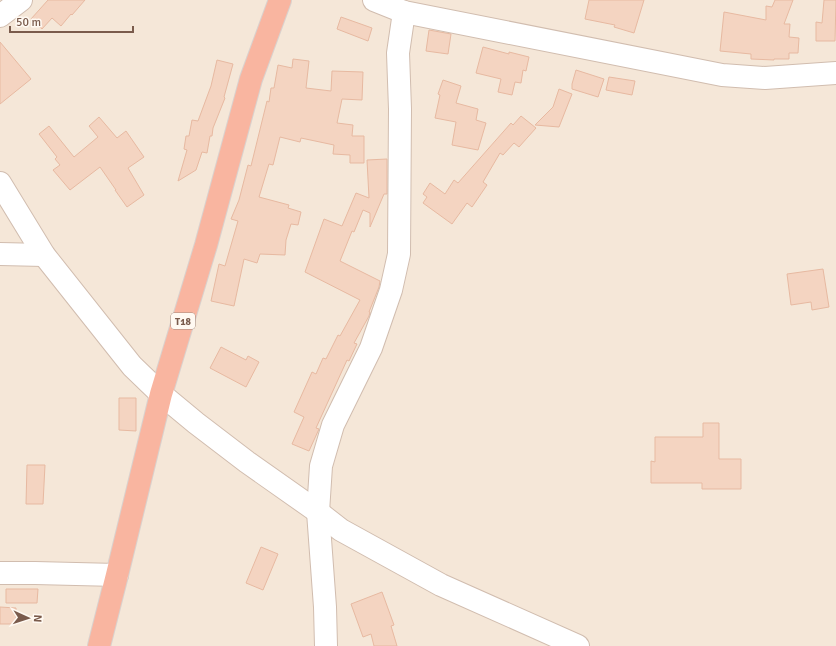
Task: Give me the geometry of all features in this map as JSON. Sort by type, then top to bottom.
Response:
[{"type":"highway","name":"T18","points":[[99,646],[161,394],[206,245],[251,79],[280,0]]},
{"type":"street","points":[[0,16],[21,0]]},
{"type":"street","points":[[374,0],[404,12],[722,75],[765,78],[836,73]]},
{"type":"street","points":[[326,646],[325,607],[318,512],[321,466],[333,425],[370,348],[391,290],[399,254],[400,109],[398,53],[404,12]]},
{"type":"street","points":[[0,183],[44,255],[132,366],[161,394],[246,462],[318,512],[341,530],[441,585],[578,646]]},
{"type":"street","points":[[0,254],[44,255]]},
{"type":"street","points":[[0,573],[117,575]]},
{"type":"shaded area","points":[[0,0],[836,0],[836,646],[0,646]]},
{"type":"building","points":[[48,0],[85,0],[61,26],[52,18],[42,29],[31,19]]},
{"type":"building","points":[[589,0],[644,0],[634,33],[614,27],[615,25],[585,19]]},
{"type":"building","points":[[775,0],[793,0],[784,24],[790,24],[789,37],[799,38],[798,53],[789,53],[789,59],[774,60],[751,59],[751,54],[720,51],[724,12],[766,20],[766,6],[772,7]]},
{"type":"building","points":[[824,0],[836,0],[835,41],[816,41],[816,22],[822,23]]},
{"type":"building","points":[[341,17],[372,28],[368,41],[337,29]]},
{"type":"building","points":[[429,30],[451,34],[448,54],[426,51]]},
{"type":"building","points":[[0,42],[31,79],[0,104]]},
{"type":"building","points":[[483,47],[509,54],[509,52],[529,57],[526,71],[523,70],[521,83],[515,82],[512,95],[498,92],[501,79],[476,73]]},
{"type":"building","points":[[293,59],[309,61],[306,88],[331,91],[332,71],[363,72],[362,100],[342,99],[337,123],[353,125],[352,136],[364,136],[364,163],[350,163],[350,155],[333,154],[334,145],[301,138],[300,142],[280,137],[273,165],[269,164],[259,197],[289,205],[288,208],[301,212],[298,225],[291,224],[286,240],[285,255],[260,254],[257,263],[244,259],[234,306],[211,301],[219,264],[225,266],[238,221],[231,219],[239,200],[248,165],[251,166],[267,101],[269,102],[271,88],[274,88],[278,65],[292,68]]},
{"type":"building","points":[[217,60],[233,64],[224,97],[225,98],[213,128],[212,136],[210,136],[207,153],[202,152],[196,170],[178,181],[187,150],[184,149],[186,136],[189,136],[192,120],[198,121],[211,86]]},
{"type":"building","points":[[576,70],[604,79],[598,97],[572,89]]},
{"type":"building","points":[[609,77],[635,81],[632,95],[606,90]]},
{"type":"building","points":[[443,80],[461,86],[456,103],[478,109],[476,120],[486,123],[478,150],[452,145],[456,122],[435,118],[440,95],[438,94]]},
{"type":"building","points":[[559,89],[572,94],[559,127],[535,125],[553,107]]},
{"type":"building","points":[[521,116],[536,128],[519,147],[514,143],[503,155],[500,153],[483,182],[487,185],[472,207],[467,203],[452,224],[423,203],[427,197],[423,194],[430,183],[445,194],[454,180],[458,183],[511,123],[513,125]]},
{"type":"building","points":[[99,117],[117,138],[126,131],[144,157],[128,168],[144,195],[127,207],[100,167],[70,190],[53,170],[60,165],[55,159],[57,157],[39,134],[49,126],[74,157],[98,137],[89,126]]},
{"type":"building","points":[[387,159],[387,194],[384,194],[370,227],[370,213],[363,210],[354,232],[352,231],[340,261],[380,281],[379,287],[369,312],[369,316],[354,343],[357,344],[349,361],[347,360],[316,428],[319,429],[309,451],[292,444],[304,417],[294,412],[312,372],[316,374],[323,358],[326,359],[338,335],[340,336],[360,300],[305,272],[324,219],[342,226],[356,193],[369,198],[367,160]]},
{"type":"building","points":[[823,269],[829,307],[812,310],[811,302],[791,305],[787,274]]},
{"type":"building","points":[[221,347],[246,360],[248,356],[259,362],[246,387],[210,368]]},
{"type":"building","points":[[119,398],[136,398],[136,431],[119,430]]},
{"type":"building","points":[[703,423],[719,423],[719,459],[741,459],[741,489],[702,489],[702,483],[651,483],[651,461],[655,462],[655,437],[703,437]]},
{"type":"building","points":[[27,465],[45,465],[43,504],[26,504]]},
{"type":"building","points":[[261,547],[278,554],[263,590],[246,583]]},
{"type":"building","points":[[6,589],[38,589],[37,603],[6,603]]},
{"type":"building","points":[[382,592],[394,625],[391,626],[397,646],[374,646],[371,634],[363,637],[351,604]]},
{"type":"building","points":[[0,607],[16,608],[16,624],[0,624]]}]
